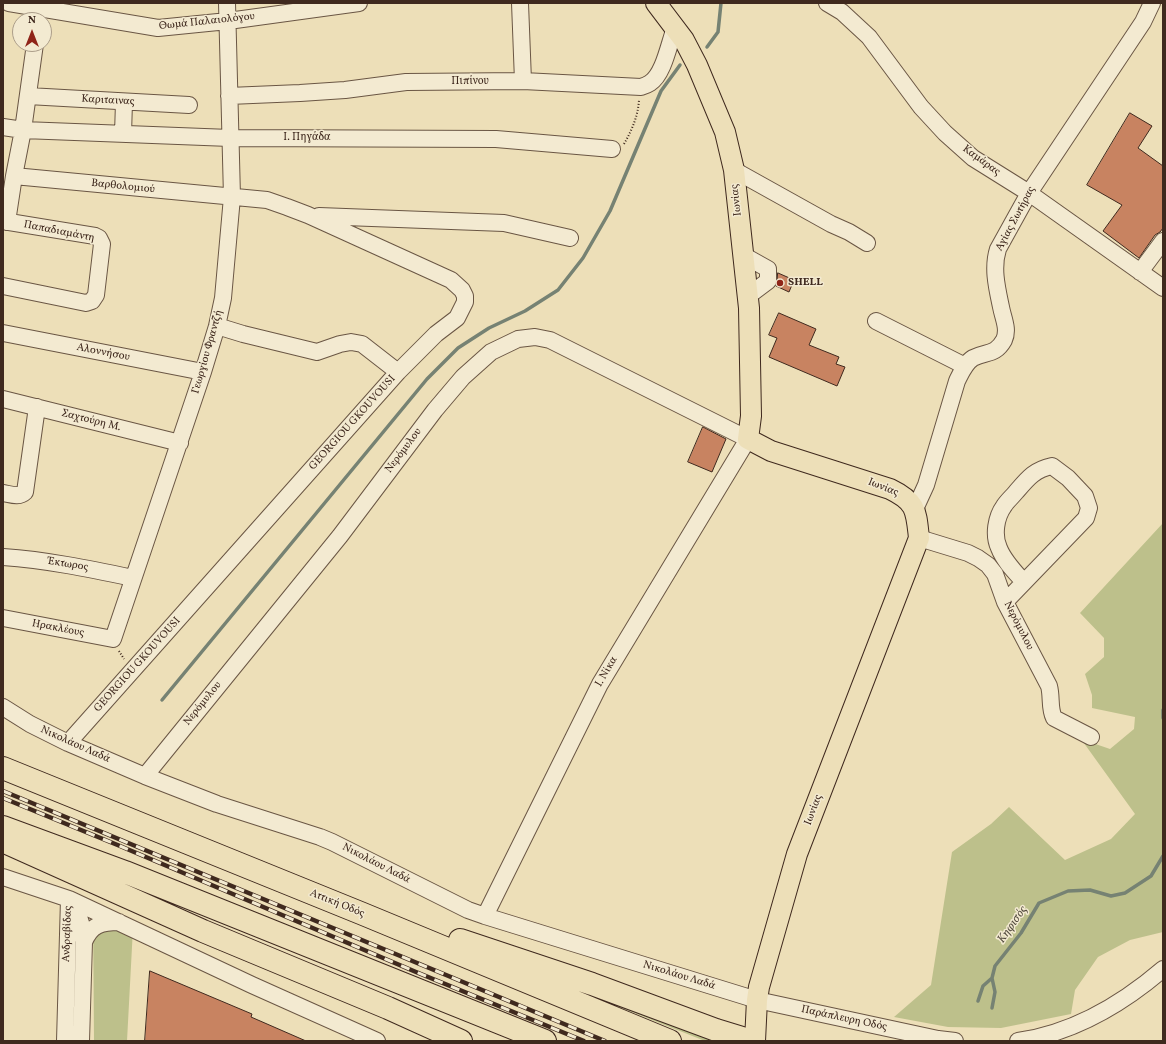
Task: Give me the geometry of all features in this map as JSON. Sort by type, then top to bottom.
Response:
[{"type":"highway","name":"Αττική Οδός","points":[[3,768],[670,1041]]},
{"type":"highway","points":[[3,827],[125,872],[545,1041]]},
{"type":"highway","points":[[3,840],[190,926],[388,1008],[461,1041]]},
{"type":"highway","points":[[362,914],[445,935],[592,984],[716,1030],[752,1041]]},
{"type":"main road","name":"Ιωνίας","points":[[656,3],[679,34],[697,65],[725,132],[734,170],[749,308],[751,416],[748,439],[771,451],[890,489],[904,497],[915,508],[919,538],[797,854],[759,987],[756,1006],[755,1041]]},
{"type":"street","name":"Θωμά Παλαιολόγου","points":[[9,3],[34,12]]},
{"type":"street","name":"Γεωργίου Φραντζή","points":[[112,639],[180,443],[218,326],[223,298],[232,197],[227,3]]},
{"type":"street","name":"Θωμά Παλαιολόγου","points":[[52,15],[158,28],[228,21],[357,3]]},
{"type":"street","points":[[520,3],[523,81]]},
{"type":"street","name":"Καμάρας","points":[[827,3],[842,12],[869,37],[921,107],[945,133],[973,158],[1028,193],[1163,288]]},
{"type":"street","name":"Αγίας Σωτήρας","points":[[915,508],[926,485],[957,381],[973,358],[993,352],[1000,346],[1005,338],[1006,329],[995,271],[995,258],[998,249],[1028,193],[1143,22],[1152,3]]},
{"type":"street","points":[[641,87],[649,84],[656,77],[679,34]]},
{"type":"street","name":"Παπαδιαμάντη","points":[[3,286],[86,303],[92,301],[96,295],[102,244],[99,238],[95,236],[5,222],[23,130],[34,52]]},
{"type":"street","name":"Πιπίνου","points":[[229,96],[330,91],[406,82],[523,81],[641,87]]},
{"type":"street","name":"Καριταινας","points":[[28,96],[189,105]]},
{"type":"street","points":[[123,134],[124,102]]},
{"type":"street","name":"Ι. Πηγάδα","points":[[3,127],[23,130],[230,138],[496,139],[612,149]]},
{"type":"street","points":[[734,170],[817,217],[849,232],[867,244]]},
{"type":"street","name":"Βαρθολομιού","points":[[14,176],[232,197]]},
{"type":"street","name":"GEORGIOU GKOUVOUSI","points":[[68,743],[398,372],[436,334],[457,318],[465,302],[465,296],[462,290],[451,280],[287,207],[267,200],[232,197]]},
{"type":"street","points":[[308,216],[504,223],[570,238]]},
{"type":"street","points":[[1140,272],[1163,241]]},
{"type":"street","points":[[876,321],[966,366]]},
{"type":"street","points":[[218,326],[243,334],[317,352],[340,344],[352,342],[362,344],[398,372]]},
{"type":"street","name":"Αλοννήσου","points":[[3,333],[203,372]]},
{"type":"street","name":"Νερόμυλου","points":[[145,776],[340,536],[435,410],[463,377],[491,352],[518,339],[535,337],[550,340],[748,439]]},
{"type":"street","name":"Σαχτούρη Μ.","points":[[3,399],[180,443]]},
{"type":"street","points":[[3,493],[22,495],[25,492],[37,407]]},
{"type":"street","name":"Ι. Νίκα","points":[[485,916],[600,684],[748,439]]},
{"type":"street","points":[[1005,602],[1086,518],[1089,508],[1085,496],[1068,478],[1052,466],[1044,468],[1030,476],[1004,507],[997,520],[996,532],[998,547],[1008,564],[1024,582]]},
{"type":"street","name":"Νερόμυλου","points":[[919,538],[968,553],[988,564],[995,574],[1005,602],[1049,686],[1051,713],[1054,718],[1091,737]]},
{"type":"street","name":"Έκτωρος","points":[[3,557],[44,561],[133,578]]},
{"type":"street","name":"Ηρακλέους","points":[[3,618],[112,639]]},
{"type":"street","name":"Νικολάου Λαδά","points":[[3,707],[30,724],[68,743],[145,776],[217,804],[320,837],[348,849],[468,910],[756,1006]]},
{"type":"street","points":[[3,877],[69,899],[252,985],[376,1041]]},
{"type":"street","name":"Ανδραβίδας","points":[[69,899],[80,919],[83,930],[84,942],[81,1041]]},
{"type":"street","name":"Ανδραβίδας","points":[[65,1041],[69,899]]},
{"type":"street","points":[[84,942],[92,929],[99,924],[119,922]]},
{"type":"street","points":[[1018,1041],[1046,1036],[1097,1016],[1148,982],[1163,969]]},
{"type":"street","name":"Παράπλευρη Οδός","points":[[756,1006],[955,1041]]},
{"type":"path","points":[[612,149],[617,149],[623,146],[630,135],[639,107],[641,87]]},
{"type":"path","points":[[112,639],[131,672]]},
{"type":"green space","points":[[1163,523],[1163,932],[1130,940],[1098,957],[1075,990],[1071,1014],[1001,1028],[948,1027],[894,1017],[931,985],[952,852],[991,824],[1009,807],[1065,860],[1111,839],[1135,814],[1081,739],[1110,749],[1134,729],[1135,717],[1092,708],[1092,695],[1085,674],[1104,657],[1104,638],[1080,613]]},
{"type":"green space","points":[[93,909],[133,928],[127,1041],[94,1041]]},
{"type":"green space","points":[[607,1002],[730,1041],[705,1041]]},
{"type":"building","points":[[1130,113],[1152,126],[1138,148],[1163,166],[1163,228],[1155,235],[1139,258],[1103,231],[1122,205],[1087,185]]},
{"type":"building","points":[[778,273],[794,280],[789,292],[776,286]]},
{"type":"building","points":[[779,313],[816,329],[809,345],[839,357],[836,364],[845,367],[837,386],[769,357],[777,338],[769,335]]},
{"type":"building","points":[[703,427],[726,439],[712,472],[688,462]]},
{"type":"building","points":[[150,971],[252,1014],[251,1017],[306,1041],[145,1041]]},
{"type":"waterway","points":[[707,47],[718,32],[721,3]]},
{"type":"waterway","points":[[162,700],[427,379],[458,348],[489,328],[525,311],[558,290],[583,258],[610,211],[661,91],[680,65]]},
{"type":"waterway","name":"Κηφισός","points":[[1163,710],[1163,718]]},
{"type":"waterway","name":"Κηφισός","points":[[992,1008],[995,992],[992,978],[995,966],[1021,933],[1039,903],[1068,891],[1090,890],[1111,896],[1125,893],[1151,876],[1163,856]]},
{"type":"waterway","name":"Κηφισός","points":[[978,1001],[983,986],[992,978]]},
{"type":"railway","points":[[3,791],[605,1041]]},
{"type":"railway","points":[[3,798],[584,1041]]},
{"type":"place","name":"SHELL","points":[[780,283]]}]
